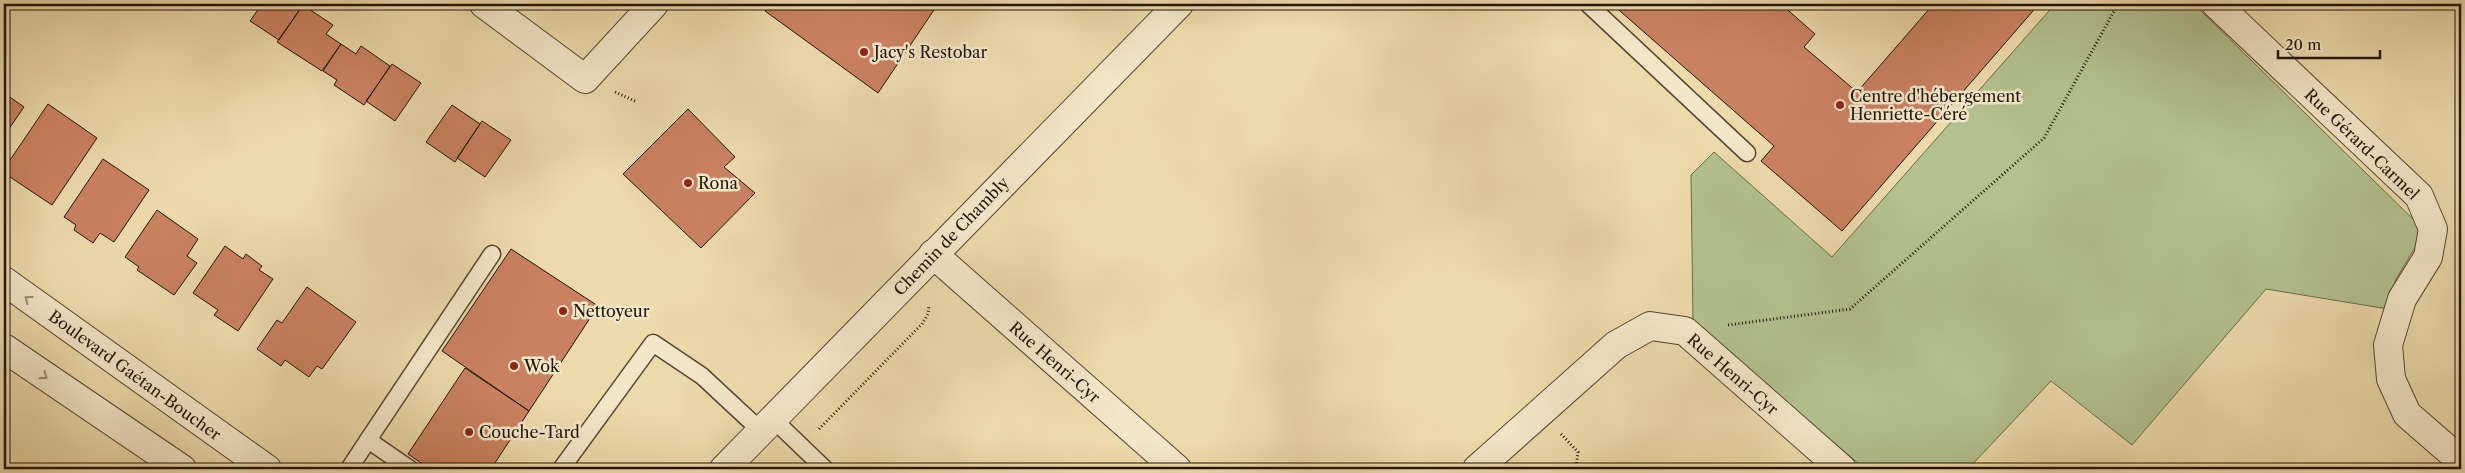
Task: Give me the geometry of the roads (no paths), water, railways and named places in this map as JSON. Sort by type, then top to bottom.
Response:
[{"type":"street","points":[[484,4],[585,79],[654,4]]},
{"type":"street","name":"Rue Gérard-Carmel","points":[[2216,4],[2419,196],[2433,229],[2428,257],[2402,299],[2388,345],[2391,379],[2407,414],[2461,461]]},
{"type":"street","name":"Chemin de Chambly","points":[[724,469],[933,254],[1167,7]]},
{"type":"street","name":"Rue Henri-Cyr","points":[[933,254],[1177,469]]},
{"type":"street","name":"Boulevard Gaétan-Boucher","points":[[4,281],[267,469]]},
{"type":"street","name":"Rue Henri-Cyr","points":[[1477,469],[1616,345],[1650,326],[1685,331],[1842,469]]},
{"type":"street","points":[[4,348],[178,468]]},
{"type":"lane","points":[[1588,4],[1747,153]]},
{"type":"lane","points":[[349,469],[492,254]]},
{"type":"lane","points":[[560,469],[653,343],[702,376],[825,469]]},
{"type":"lane","points":[[368,440],[410,469]]},
{"type":"place","name":"Jacy's Restobar","points":[[864,52]]},
{"type":"place","name":"Centre d'hébergement Henriette-Céré","points":[[1840,105]]},
{"type":"place","name":"Rona","points":[[688,183]]},
{"type":"place","name":"Nettoyeur","points":[[563,311]]},
{"type":"place","name":"Wok","points":[[514,366]]},
{"type":"place","name":"Couche-Tard","points":[[469,432]]}]
